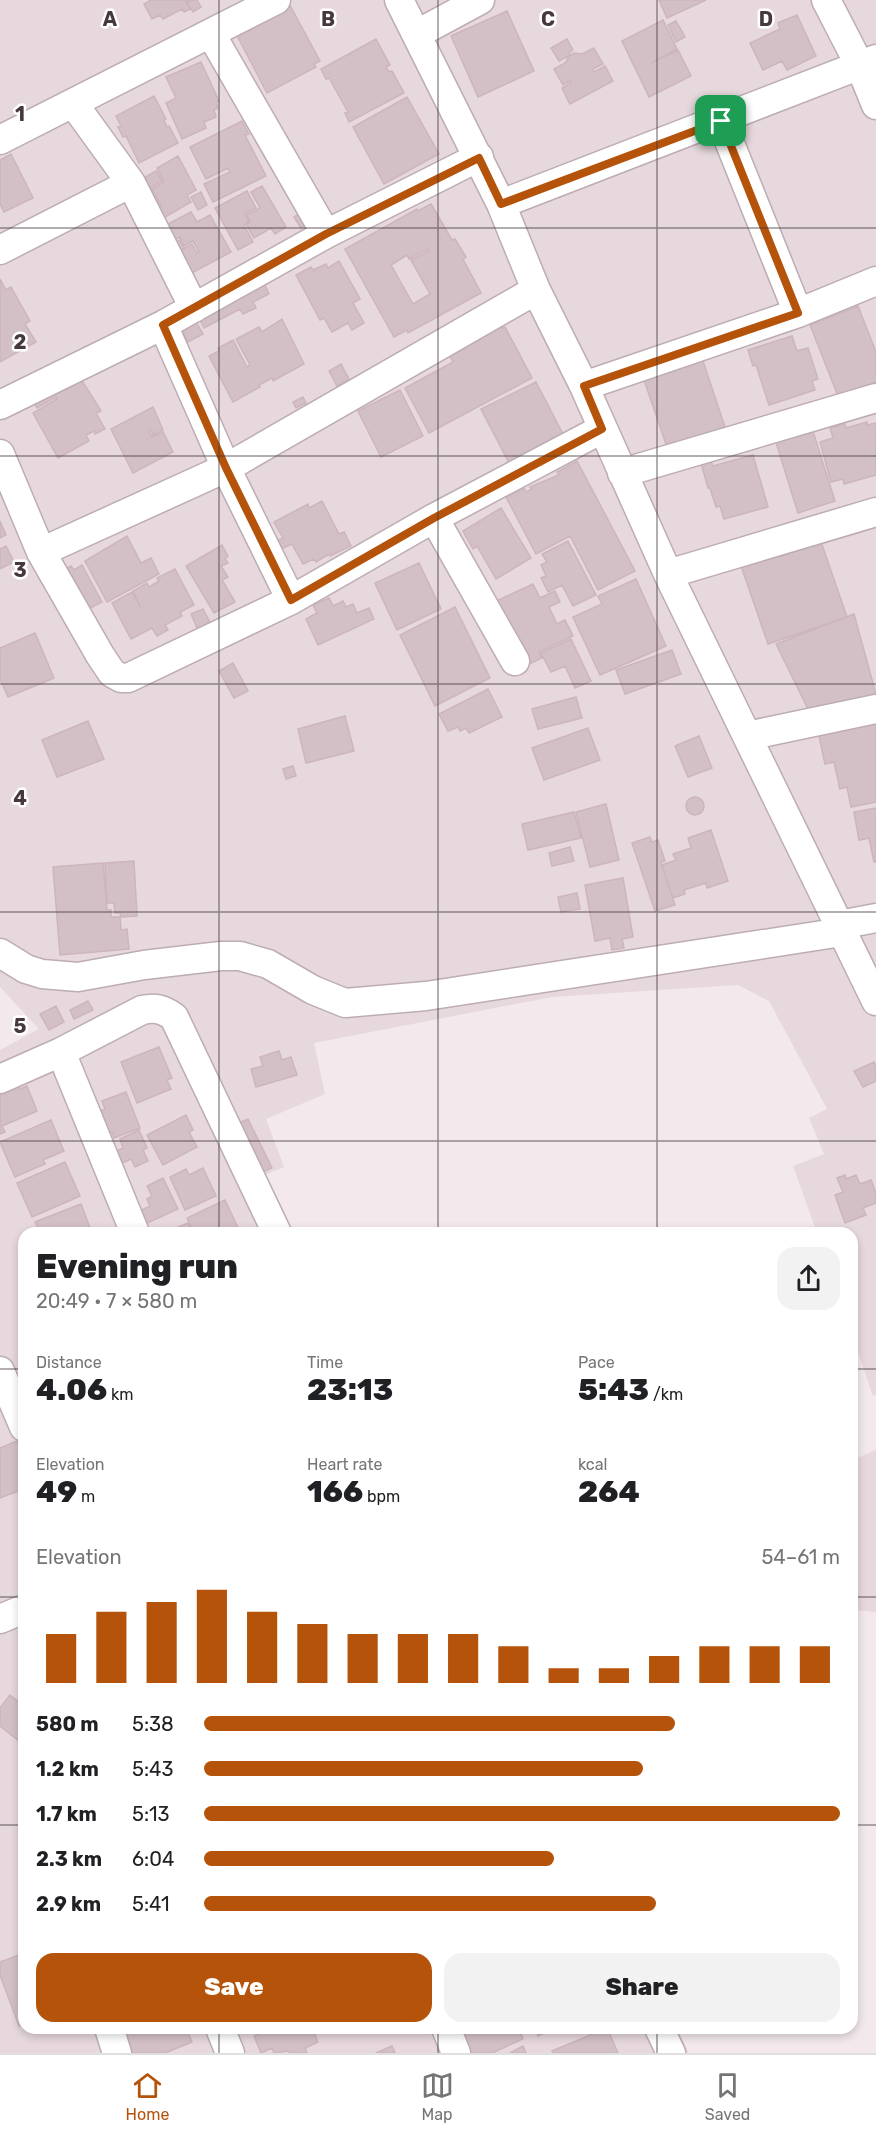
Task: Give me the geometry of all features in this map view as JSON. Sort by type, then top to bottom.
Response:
[{"type":"street","points":[[0,141],[276,0]]},
{"type":"street","points":[[399,0],[501,204],[536,290],[584,386],[668,574],[876,1001]]},
{"type":"street","points":[[417,34],[480,0]]},
{"type":"street","points":[[826,0],[868,63],[876,105]]},
{"type":"street","points":[[211,34],[326,234]]},
{"type":"street","points":[[501,204],[868,63]]},
{"type":"street","points":[[73,103],[130,183],[195,308]]},
{"type":"street","points":[[721,121],[798,313]]},
{"type":"street","points":[[0,405],[163,325],[326,234],[479,158]]},
{"type":"street","points":[[0,250],[130,183]]},
{"type":"street","points":[[584,386],[798,313],[876,281]]},
{"type":"street","points":[[41,552],[226,468],[536,290]]},
{"type":"street","points":[[163,325],[226,468],[291,600]]},
{"type":"street","points":[[622,473],[876,398]]},
{"type":"street","points":[[0,453],[41,552],[111,673],[121,678],[136,675],[291,600],[434,518],[602,429]]},
{"type":"street","points":[[668,574],[876,512]]},
{"type":"street","points":[[434,518],[514,661]]},
{"type":"street","points":[[747,736],[876,709]]},
{"type":"street","points":[[0,953],[26,969],[42,974],[78,977],[144,965],[240,956],[268,964],[314,990],[345,1003],[426,996],[841,928],[876,918]]},
{"type":"street","points":[[0,1079],[61,1052],[142,1010],[159,1008],[174,1017],[274,1227]]},
{"type":"street","points":[[61,1052],[133,1227]]},
{"type":"street","points":[[0,1371],[18,1413]]},
{"type":"street","points":[[0,1619],[18,1612]]},
{"type":"street","points":[[111,2034],[117,2053]]},
{"type":"street","points":[[222,2034],[230,2053]]},
{"type":"street","points":[[448,2034],[456,2053]]},
{"type":"street","points":[[662,2034],[670,2053]]},
{"type":"shaded area","points":[[0,0],[876,0],[876,1395],[873,1396],[858,1352],[858,1227],[815,1227],[793,1166],[824,1154],[809,1118],[827,1109],[769,1001],[738,985],[552,997],[314,1043],[325,1094],[266,1119],[284,1167],[258,1178],[281,1227],[18,1227],[18,2034],[680,2034],[689,2053],[0,2053],[0,1050],[39,1029],[0,987]]},
{"type":"shaded area","points":[[876,1450],[876,1612],[858,1610],[858,1458]]},
{"type":"building","points":[[151,0],[190,0],[186,2],[190,9],[184,12],[182,9],[163,19],[160,15],[152,19],[144,4]]},
{"type":"building","points":[[197,0],[201,7],[193,12],[187,3]]},
{"type":"building","points":[[287,0],[320,61],[314,64],[316,67],[267,93],[233,28]]},
{"type":"building","points":[[659,0],[706,0],[667,18]]},
{"type":"building","points":[[507,11],[534,71],[478,97],[451,36]]},
{"type":"building","points":[[797,15],[816,56],[787,70],[782,61],[763,70],[750,43],[780,29],[778,23]]},
{"type":"building","points":[[663,20],[677,49],[651,63],[678,50],[691,76],[649,97],[622,41]]},
{"type":"building","points":[[676,21],[685,37],[676,42],[668,25]]},
{"type":"building","points":[[376,39],[390,65],[386,67],[389,72],[392,71],[404,93],[349,122],[345,113],[348,112],[329,78],[326,79],[321,69]]},
{"type":"building","points":[[567,39],[573,50],[569,53],[570,55],[559,61],[551,48]]},
{"type":"building","points":[[594,48],[603,64],[593,69],[594,72],[605,66],[613,81],[570,104],[562,88],[571,83],[570,81],[563,85],[554,69],[565,63],[574,53],[582,54]]},
{"type":"building","points":[[201,62],[219,101],[216,103],[218,108],[214,110],[216,117],[204,122],[206,128],[182,139],[166,103],[176,98],[166,77]]},
{"type":"building","points":[[154,96],[166,119],[164,120],[167,127],[169,126],[178,143],[139,163],[126,136],[123,137],[118,127],[121,126],[116,116]]},
{"type":"building","points":[[407,97],[439,154],[384,184],[353,127]]},
{"type":"building","points":[[242,121],[249,134],[245,135],[266,176],[213,202],[204,184],[230,172],[228,168],[206,179],[190,147]]},
{"type":"building","points":[[11,154],[33,198],[4,212],[0,204],[0,160]]},
{"type":"building","points":[[178,156],[196,190],[187,195],[191,202],[160,220],[154,209],[161,206],[152,189],[164,182],[157,168]]},
{"type":"building","points":[[156,171],[162,181],[148,189],[142,179]]},
{"type":"building","points":[[262,186],[286,227],[275,234],[271,228],[254,238],[246,224],[250,222],[247,215],[260,208],[251,192]]},
{"type":"building","points":[[247,191],[256,208],[245,214],[249,222],[244,225],[253,242],[238,250],[215,208]]},
{"type":"building","points":[[201,192],[207,205],[198,210],[191,197]]},
{"type":"building","points":[[431,204],[452,240],[455,239],[466,257],[463,259],[481,293],[408,333],[407,330],[394,337],[345,249],[417,209],[418,211]],"holes":[[[428,249],[429,251],[411,260],[430,294],[413,304],[391,265],[407,255],[409,259]]]},
{"type":"building","points":[[191,212],[197,222],[210,215],[231,252],[188,275],[176,253],[192,244],[197,253],[199,252],[193,241],[184,246],[180,237],[165,245],[166,225]]},
{"type":"building","points":[[301,213],[307,224],[301,228],[294,217]]},
{"type":"building","points":[[180,240],[184,248],[177,252],[172,244]]},
{"type":"building","points":[[339,261],[360,299],[353,303],[364,323],[352,330],[348,323],[332,332],[324,318],[320,320],[296,275],[311,267],[313,270],[326,264],[328,268]]},
{"type":"building","points":[[0,279],[6,290],[11,287],[30,321],[25,324],[36,342],[0,362]]},
{"type":"building","points":[[263,281],[269,294],[253,302],[256,308],[243,314],[240,309],[204,328],[198,316]]},
{"type":"building","points":[[858,306],[876,352],[876,382],[838,396],[810,325]]},
{"type":"building","points":[[282,319],[304,364],[273,381],[272,378],[233,402],[209,356],[233,340],[247,367],[250,365],[236,339],[259,327],[262,332]]},
{"type":"building","points":[[195,320],[203,334],[188,342],[181,328]]},
{"type":"building","points":[[500,325],[502,328],[505,327],[532,378],[429,433],[405,388],[453,362],[448,353]]},
{"type":"building","points":[[792,336],[797,351],[808,348],[818,379],[812,381],[815,390],[769,405],[756,365],[753,366],[748,350]]},
{"type":"building","points":[[702,358],[726,430],[668,450],[642,374]]},
{"type":"building","points":[[341,364],[349,379],[337,386],[329,371]]},
{"type":"building","points":[[81,379],[101,411],[96,413],[105,429],[86,435],[89,441],[58,458],[33,413],[57,399],[56,397],[37,408],[32,399]]},
{"type":"building","points":[[536,382],[564,436],[509,463],[481,409]]},
{"type":"building","points":[[400,390],[423,436],[381,457],[358,411]]},
{"type":"building","points":[[303,397],[306,403],[296,408],[293,402]]},
{"type":"building","points":[[153,407],[163,430],[153,435],[151,430],[149,431],[152,437],[163,432],[173,452],[133,473],[111,429]]},
{"type":"building","points":[[867,422],[867,425],[876,423],[876,475],[844,484],[843,479],[831,482],[820,442],[833,438],[830,428],[845,424],[846,428]]},
{"type":"building","points":[[811,425],[835,501],[798,513],[774,436]]},
{"type":"building","points":[[753,455],[768,507],[724,519],[720,506],[716,507],[710,488],[708,488],[701,463],[711,461],[713,466]]},
{"type":"building","points":[[577,461],[635,571],[598,590],[570,536],[536,554],[506,497],[524,488],[526,492],[532,489],[530,487],[559,475],[557,472]]},
{"type":"building","points":[[322,501],[339,534],[344,532],[351,546],[330,556],[329,554],[316,562],[314,559],[303,564],[292,544],[281,549],[277,541],[283,538],[274,522],[308,504],[309,508]]},
{"type":"building","points":[[501,508],[531,558],[496,579],[477,546],[473,549],[463,531]]},
{"type":"building","points":[[0,521],[6,535],[0,538]]},
{"type":"building","points":[[818,533],[847,617],[768,644],[739,560]]},
{"type":"building","points":[[127,536],[141,563],[151,558],[159,574],[107,602],[85,561]]},
{"type":"building","points":[[568,541],[596,595],[573,606],[562,585],[548,592],[541,578],[546,576],[541,565],[547,562],[542,554]]},
{"type":"building","points":[[222,545],[228,556],[225,559],[228,563],[221,566],[228,577],[222,580],[235,602],[214,613],[186,566]]},
{"type":"building","points":[[6,546],[14,562],[0,569],[0,549]]},
{"type":"building","points":[[419,563],[441,609],[397,630],[375,583]]},
{"type":"building","points":[[82,565],[102,602],[83,612],[62,571],[71,566],[74,570]]},
{"type":"building","points":[[175,569],[194,605],[180,612],[182,616],[165,625],[168,630],[157,636],[152,628],[131,639],[112,603],[132,592],[141,608],[133,591],[147,583],[149,587],[159,581],[157,578]]},
{"type":"building","points":[[636,579],[666,646],[600,675],[573,617],[602,604],[598,596]]},
{"type":"building","points":[[533,584],[540,598],[555,591],[560,602],[549,607],[557,624],[565,620],[573,636],[539,652],[542,658],[523,667],[492,603]]},
{"type":"building","points":[[329,598],[333,606],[343,601],[346,607],[353,604],[357,613],[369,608],[374,619],[318,645],[306,619],[317,613],[313,605]]},
{"type":"building","points":[[455,607],[490,678],[435,706],[400,635]]},
{"type":"building","points":[[203,609],[211,624],[198,630],[191,614]]},
{"type":"building","points":[[854,614],[876,694],[811,715],[776,644]]},
{"type":"building","points":[[35,633],[54,678],[8,697],[0,679],[0,648]]},
{"type":"building","points":[[571,639],[591,681],[575,688],[565,666],[551,672],[541,653]]},
{"type":"building","points":[[672,650],[681,674],[625,694],[616,670]]},
{"type":"building","points":[[233,663],[248,691],[234,698],[219,671]]},
{"type":"building","points":[[488,689],[502,717],[469,733],[466,728],[460,731],[458,727],[448,731],[439,714]]},
{"type":"building","points":[[576,697],[582,718],[538,729],[532,709]]},
{"type":"building","points":[[345,716],[354,751],[306,763],[298,729]]},
{"type":"building","points":[[876,719],[876,802],[851,807],[847,787],[840,789],[834,762],[825,764],[818,731]]},
{"type":"building","points":[[88,721],[104,759],[57,777],[42,740]]},
{"type":"building","points":[[588,728],[600,760],[544,780],[532,748]]},
{"type":"building","points":[[699,736],[712,768],[688,777],[675,746]]},
{"type":"building","points":[[293,766],[296,776],[286,779],[283,769]]},
{"type":"building","points":[[695,797],[701,800],[704,806],[701,812],[695,815],[689,812],[686,806],[689,800]]},
{"type":"building","points":[[606,804],[619,860],[590,867],[576,812]]},
{"type":"building","points":[[876,808],[876,862],[874,862],[869,838],[859,840],[854,812]]},
{"type":"building","points":[[574,812],[581,838],[528,850],[522,824]]},
{"type":"building","points":[[711,830],[728,881],[707,888],[706,883],[684,890],[685,894],[673,898],[662,865],[676,860],[673,854],[691,848],[688,838]]},
{"type":"building","points":[[650,837],[652,842],[658,840],[665,861],[661,862],[675,905],[655,911],[632,843]]},
{"type":"building","points":[[570,847],[574,861],[552,866],[549,853]]},
{"type":"building","points":[[134,861],[137,916],[121,917],[120,913],[115,913],[114,903],[107,903],[105,863]]},
{"type":"building","points":[[103,863],[107,910],[111,910],[111,917],[120,917],[121,930],[127,929],[129,949],[60,955],[53,867]]},
{"type":"building","points":[[623,878],[633,937],[622,939],[624,948],[612,950],[610,938],[595,941],[585,885]]},
{"type":"building","points":[[577,893],[580,909],[561,912],[558,897]]},
{"type":"building","points":[[88,1001],[93,1010],[74,1019],[70,1010]]},
{"type":"building","points":[[56,1006],[64,1022],[49,1030],[40,1014]]},
{"type":"building","points":[[159,1047],[172,1078],[167,1080],[171,1089],[137,1103],[121,1062]]},
{"type":"building","points":[[279,1051],[282,1060],[291,1057],[297,1075],[256,1087],[251,1069],[263,1066],[260,1057]]},
{"type":"building","points":[[874,1062],[876,1081],[863,1087],[854,1071]]},
{"type":"building","points":[[16,1079],[20,1089],[27,1086],[37,1111],[2,1126],[5,1132],[0,1134],[0,1093],[8,1090]]},
{"type":"building","points":[[126,1092],[140,1128],[114,1138],[112,1132],[101,1136],[93,1114],[105,1109],[102,1101]]},
{"type":"building","points":[[186,1115],[193,1130],[189,1132],[197,1147],[163,1165],[147,1135]]},
{"type":"building","points":[[248,1119],[272,1168],[252,1177],[228,1128]]},
{"type":"building","points":[[51,1120],[64,1151],[43,1160],[45,1164],[15,1177],[0,1142]]},
{"type":"building","points":[[139,1130],[147,1148],[143,1150],[148,1161],[135,1167],[131,1159],[114,1167],[108,1155],[123,1148],[120,1139]]},
{"type":"building","points":[[65,1162],[80,1196],[32,1217],[17,1183]]},
{"type":"building","points":[[203,1168],[216,1196],[185,1210],[170,1177],[186,1169],[189,1175]]},
{"type":"building","points":[[845,1175],[846,1179],[856,1175],[860,1184],[871,1180],[876,1193],[876,1203],[863,1208],[866,1215],[845,1223],[835,1195],[843,1192],[837,1178]]},
{"type":"building","points":[[163,1178],[178,1209],[141,1226],[136,1213],[150,1206],[147,1199],[152,1196],[147,1186]]},
{"type":"building","points":[[225,1200],[238,1227],[191,1227],[187,1218]]},
{"type":"building","points":[[81,1204],[90,1227],[37,1227],[35,1222]]},
{"type":"building","points":[[17,1441],[18,1444],[18,1491],[0,1498],[0,1448]]},
{"type":"building","points":[[10,1695],[18,1701],[18,1740],[0,1726],[0,1708]]},
{"type":"building","points":[[18,1955],[18,2023],[0,1975],[0,1962]]},
{"type":"building","points":[[117,2034],[189,2034],[192,2042],[165,2053],[125,2053]]},
{"type":"building","points":[[259,2034],[315,2034],[318,2042],[305,2048],[307,2053],[289,2053],[288,2051],[274,2053],[272,2048],[261,2053],[254,2036]]},
{"type":"building","points":[[455,2034],[521,2034],[523,2039],[492,2053],[464,2053]]},
{"type":"building","points":[[593,2034],[610,2034],[618,2053],[553,2053],[552,2051]]},
{"type":"building","points":[[392,2046],[395,2053],[376,2053]]},
{"type":"building","points":[[523,2046],[526,2053],[510,2053]]},
{"type":"route","points":[[721,121],[798,313],[584,386],[602,429],[434,518],[291,600],[226,468],[163,325],[326,234],[479,158],[501,204],[721,121]]}]
